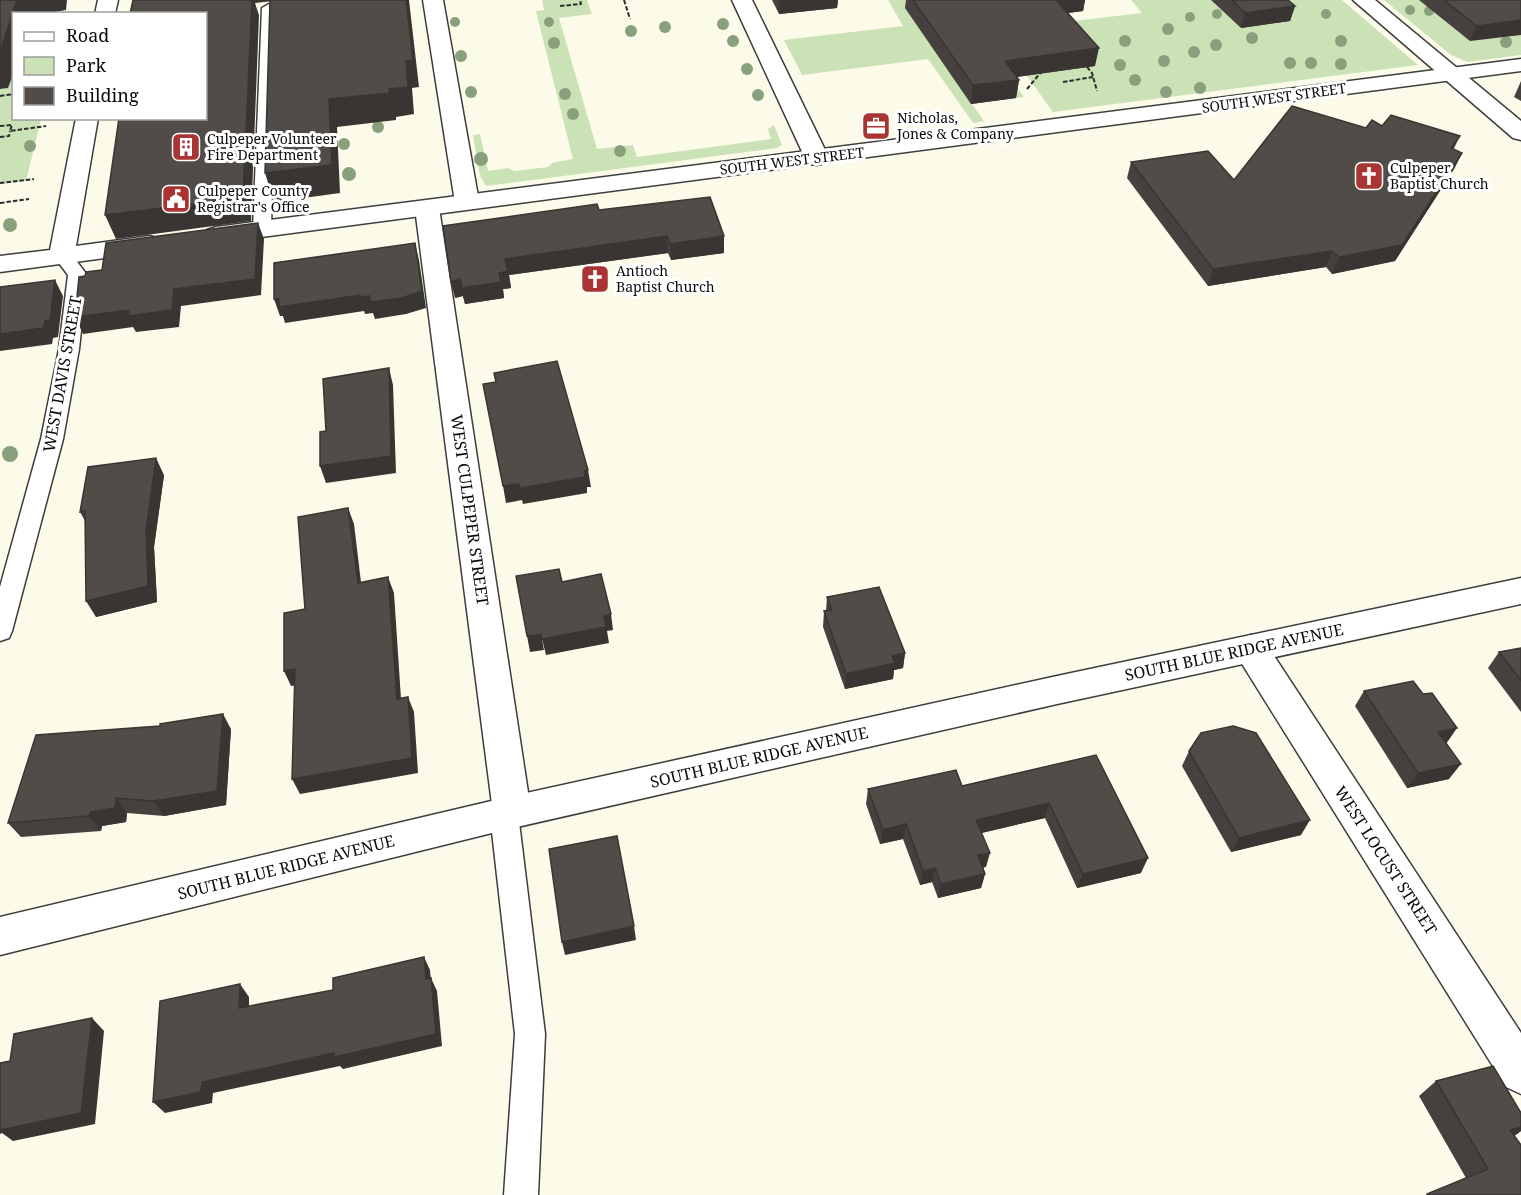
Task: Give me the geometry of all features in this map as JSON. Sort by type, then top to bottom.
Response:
[{"type":"street","points":[[433,0],[467,202]]},
{"type":"street","points":[[742,0],[817,158]]},
{"type":"street","points":[[1363,0],[1521,133]]},
{"type":"street","name":"SOUTH WEST STREET","points":[[192,238],[1521,65]]},
{"type":"street","points":[[62,255],[87,120]]},
{"type":"street","name":"WEST CULPEPER STREET","points":[[427,208],[508,813]]},
{"type":"street","points":[[0,264],[168,241]]},
{"type":"street","name":"SOUTH BLUE RIDGE AVENUE","points":[[0,936],[508,813],[1057,690],[1521,591]]},
{"type":"street","name":"WEST LOCUST STREET","points":[[1251,648],[1521,1072]]},
{"type":"lane","points":[[262,229],[269,8]]},
{"type":"lane","name":"WEST DAVIS STREET","points":[[0,631],[6,583],[52,439],[69,349],[78,275],[62,255]]},
{"type":"lane","points":[[508,813],[530,1034],[521,1195]]},
{"type":"path","points":[[560,6],[581,4],[580,0]]},
{"type":"path","points":[[624,0],[630,19]]},
{"type":"path","points":[[1087,67],[1098,94]]},
{"type":"path","points":[[1027,89],[1048,68]]},
{"type":"path","points":[[1063,82],[1093,77]]},
{"type":"path","points":[[0,126],[12,125],[9,136],[0,137]]},
{"type":"path","points":[[10,130],[46,126]]},
{"type":"path","points":[[0,183],[34,179]]},
{"type":"path","points":[[0,203],[29,199]]},
{"type":"green space","points":[[542,0],[587,0],[592,14],[559,18],[597,149],[633,145],[637,157],[771,139],[768,129],[774,125],[782,145],[777,148],[486,186],[480,176],[473,135],[480,134],[488,171],[548,167],[552,163],[573,159],[536,11],[544,10]]},
{"type":"green space","points":[[888,0],[910,0],[1010,78],[1024,97],[1016,98],[1006,84],[963,91],[984,121],[973,123],[928,59],[802,75],[784,40],[903,26]]},
{"type":"green space","points":[[1131,0],[1342,0],[1418,65],[1053,112],[1015,59],[1005,29],[1142,13]]},
{"type":"green space","points":[[1384,0],[1521,0],[1521,55],[1467,62],[1451,55]]},
{"type":"green space","points":[[12,75],[12,120],[41,120],[26,181],[0,184],[0,89],[8,88]]},
{"type":"building","points":[[0,0],[17,0],[12,12],[0,52]]},
{"type":"building","points":[[133,0],[252,0],[243,198],[105,215],[119,120],[207,120],[207,12],[130,12]]},
{"type":"building","points":[[270,0],[406,0],[413,60],[406,61],[408,87],[389,89],[390,93],[329,99],[332,165],[265,173]]},
{"type":"building","points":[[913,0],[1056,0],[1099,48],[1005,61],[1019,80],[973,85]]},
{"type":"building","points":[[1232,0],[1288,0],[1295,6],[1245,13]]},
{"type":"building","points":[[1444,0],[1521,0],[1521,20],[1477,26]]},
{"type":"building","points":[[1292,106],[1366,128],[1372,120],[1382,126],[1391,115],[1460,136],[1451,148],[1462,153],[1402,245],[1339,257],[1332,251],[1213,269],[1131,162],[1208,151],[1234,180]]},
{"type":"building","points":[[710,197],[724,236],[670,244],[667,236],[505,259],[508,271],[499,273],[501,282],[462,288],[460,279],[451,282],[443,226],[597,204],[599,210]]},
{"type":"building","points":[[258,223],[255,279],[174,289],[172,310],[128,316],[129,310],[75,317],[79,277],[85,276],[86,272],[102,270],[106,243]]},
{"type":"building","points":[[415,243],[422,291],[402,298],[370,302],[370,296],[360,297],[360,295],[279,307],[279,299],[274,299],[274,263]]},
{"type":"building","points":[[55,280],[50,320],[45,321],[43,328],[0,334],[0,287]]},
{"type":"building","points":[[557,361],[588,470],[584,471],[585,477],[520,488],[519,484],[503,486],[483,384],[496,382],[494,373]]},
{"type":"building","points":[[389,368],[391,456],[320,466],[320,432],[326,431],[323,379]]},
{"type":"building","points":[[156,458],[146,531],[148,586],[86,601],[85,511],[80,512],[88,467]]},
{"type":"building","points":[[348,508],[358,583],[388,577],[397,699],[408,697],[412,758],[292,779],[295,669],[284,671],[284,613],[305,609],[298,517]]},
{"type":"building","points":[[559,569],[562,582],[601,574],[611,614],[604,616],[606,627],[542,639],[541,634],[527,636],[516,576]]},
{"type":"building","points":[[879,587],[905,653],[892,656],[895,663],[846,674],[824,611],[832,610],[827,597]]},
{"type":"building","points":[[1521,648],[1521,680],[1499,652]]},
{"type":"building","points":[[1413,681],[1423,694],[1432,693],[1457,728],[1438,732],[1461,764],[1418,773],[1364,691]]},
{"type":"building","points":[[223,714],[217,791],[153,801],[116,798],[115,808],[91,812],[89,816],[8,823],[36,735],[160,726],[160,724]]},
{"type":"building","points":[[1233,726],[1256,733],[1310,820],[1239,838],[1189,751],[1201,733]]},
{"type":"building","points":[[1096,755],[1148,858],[1083,874],[1049,803],[976,820],[990,853],[978,855],[985,874],[941,884],[935,868],[923,871],[906,824],[883,830],[868,789],[956,770],[962,786]]},
{"type":"building","points":[[617,836],[634,926],[562,942],[549,849]]},
{"type":"building","points":[[424,957],[426,979],[431,978],[436,1034],[334,1057],[334,1053],[202,1082],[201,1092],[153,1102],[160,1001],[240,984],[239,1008],[333,990],[333,978]]},
{"type":"building","points":[[92,1018],[81,1113],[0,1130],[0,1063],[10,1061],[14,1034]]},
{"type":"building","points":[[1493,1066],[1521,1113],[1521,1127],[1510,1130],[1521,1145],[1521,1195],[1428,1195],[1488,1169],[1436,1081]]},
{"type":"place","name":"Nicholas, Jones & Company","points":[[876,126]]},
{"type":"place","name":"Culpeper Volunteer Fire Department","points":[[186,147]]},
{"type":"place","name":"Culpeper Baptist Church","points":[[1369,176]]},
{"type":"place","name":"Culpeper County Registrar's Office","points":[[176,199]]},
{"type":"place","name":"Antioch Baptist Church","points":[[595,279]]}]
